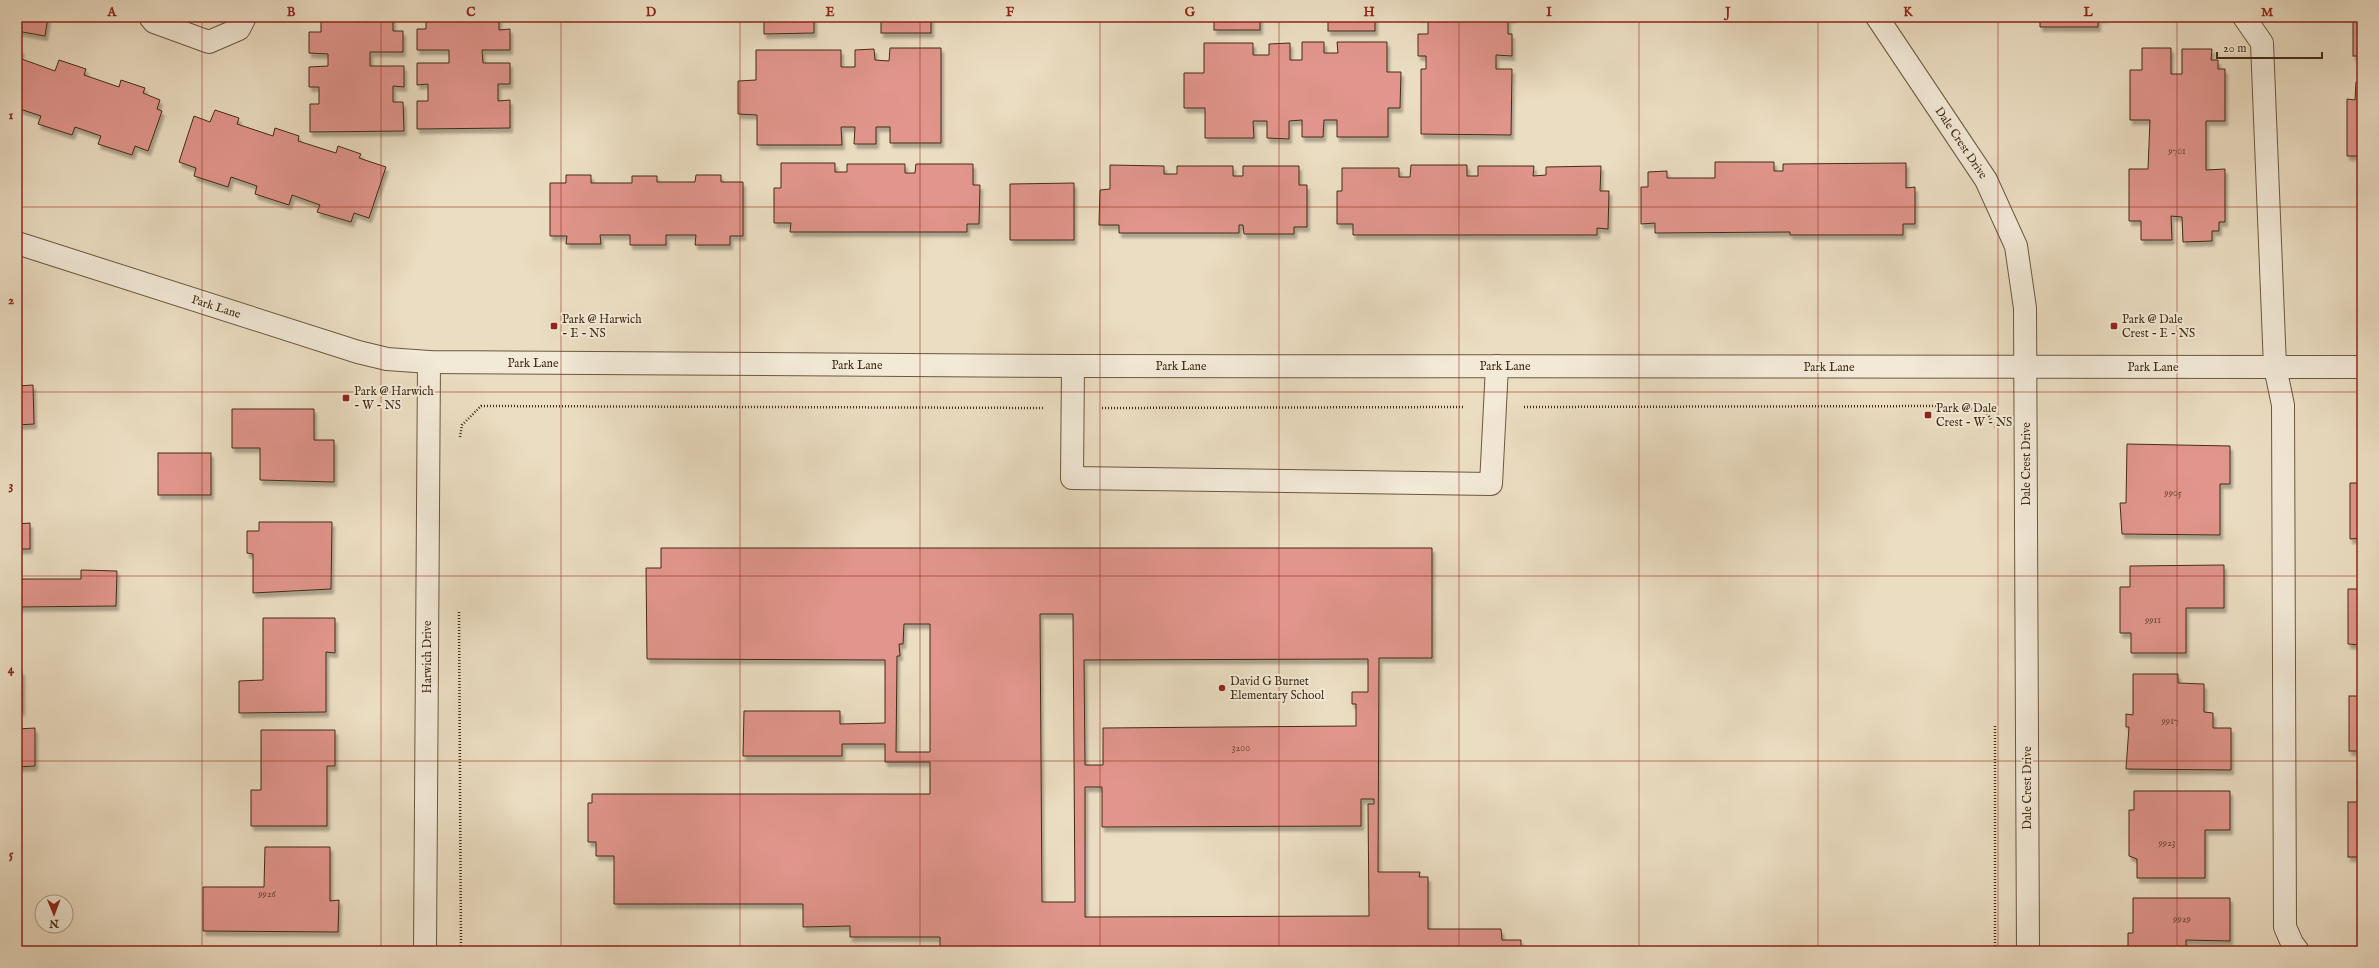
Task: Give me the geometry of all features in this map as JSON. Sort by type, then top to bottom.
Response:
[{"type":"street","points":[[150,17],[154,22],[209,42],[239,29],[245,17]]},
{"type":"street","name":"Dale Crest Drive","points":[[1877,17],[1986,180],[2016,246],[2025,308],[2028,951]]},
{"type":"street","points":[[2244,17],[2262,43],[2275,367],[2283,406],[2285,927],[2292,943],[2298,951]]},
{"type":"street","name":"Park Lane","points":[[17,243],[358,352],[387,359],[429,362],[1073,366],[2362,367]]},
{"type":"street","name":"Harwich Drive","points":[[425,951],[429,362]]},
{"type":"street","points":[[1073,366],[1072,478],[1491,484],[1497,366]]},
{"type":"path","points":[[459,445],[462,425],[481,406],[1073,409],[1953,406],[1986,411],[1995,427],[1995,434]]},
{"type":"path","points":[[459,608],[461,951]]},
{"type":"path","points":[[1995,725],[1995,951]]},
{"type":"building","points":[[17,17],[48,17],[45,36],[17,31]]},
{"type":"building","points":[[321,17],[393,17],[393,31],[403,31],[403,52],[370,52],[370,66],[404,66],[404,87],[393,86],[393,102],[403,102],[404,131],[310,132],[310,104],[319,104],[319,87],[309,87],[309,67],[328,66],[328,54],[309,53],[309,32],[321,32]]},
{"type":"building","points":[[426,17],[499,17],[499,30],[510,29],[510,50],[482,50],[483,63],[510,63],[510,84],[498,84],[498,101],[510,100],[510,128],[417,129],[417,101],[428,101],[428,84],[417,85],[417,63],[449,63],[449,50],[417,50],[417,29],[426,29]]},
{"type":"building","points":[[764,17],[814,17],[814,33],[764,34]]},
{"type":"building","points":[[881,17],[931,17],[931,33],[881,33]]},
{"type":"building","points":[[1214,17],[1260,17],[1260,30],[1214,30]]},
{"type":"building","points":[[1328,17],[1375,17],[1375,31],[1328,31]]},
{"type":"building","points":[[1428,17],[1513,17],[1513,19],[1508,18],[1508,34],[1512,34],[1512,56],[1496,55],[1496,69],[1512,69],[1511,135],[1421,134],[1421,69],[1426,69],[1426,56],[1418,56],[1418,34],[1428,34]]},
{"type":"building","points":[[2040,17],[2105,18],[2098,18],[2098,27],[2040,27]]},
{"type":"building","points":[[2353,17],[2362,17],[2362,56],[2353,56]]},
{"type":"building","points":[[1302,42],[1324,42],[1324,53],[1338,53],[1337,42],[1387,42],[1387,72],[1401,72],[1400,108],[1388,108],[1388,137],[1337,137],[1337,120],[1324,120],[1323,137],[1302,137],[1302,120],[1289,121],[1289,139],[1267,138],[1267,121],[1253,121],[1254,138],[1205,138],[1205,108],[1184,108],[1184,73],[1204,73],[1204,43],[1253,43],[1253,55],[1269,55],[1269,44],[1290,43],[1290,60],[1302,60]]},
{"type":"building","points":[[17,48],[22,50],[19,58],[55,71],[59,60],[86,69],[84,75],[119,87],[121,80],[145,88],[143,93],[160,100],[157,109],[162,111],[148,151],[135,146],[132,155],[98,144],[101,136],[75,127],[72,135],[38,124],[41,116],[17,108]]},
{"type":"building","points":[[890,48],[941,48],[941,143],[890,143],[890,127],[876,127],[876,144],[854,144],[855,127],[841,127],[842,145],[757,145],[757,115],[738,114],[738,81],[756,80],[756,50],[841,50],[841,67],[855,67],[855,50],[874,49],[875,60],[889,61]]},
{"type":"building","points":[[2142,48],[2171,48],[2171,74],[2182,74],[2182,49],[2212,49],[2211,60],[2218,60],[2218,69],[2225,69],[2225,121],[2206,121],[2206,170],[2225,169],[2225,222],[2219,222],[2219,231],[2212,231],[2212,241],[2183,242],[2182,217],[2171,216],[2172,240],[2141,240],[2141,221],[2129,221],[2129,169],[2148,169],[2150,120],[2130,120],[2130,70],[2142,70]]},
{"type":"building","points":[[2356,82],[2362,82],[2362,156],[2347,156],[2347,99],[2355,100]]},
{"type":"building","points":[[215,110],[239,118],[237,124],[273,136],[275,128],[299,136],[298,141],[336,153],[338,146],[361,154],[359,158],[386,167],[369,218],[354,213],[351,222],[317,212],[320,205],[292,195],[289,205],[255,194],[257,186],[231,177],[228,187],[194,176],[196,168],[179,162],[194,116],[210,122]]},
{"type":"building","points":[[1715,162],[1774,162],[1774,171],[1783,171],[1783,164],[1906,163],[1906,188],[1915,187],[1915,224],[1903,224],[1903,235],[1790,235],[1790,232],[1655,233],[1655,223],[1641,224],[1641,187],[1648,187],[1648,172],[1667,171],[1667,178],[1715,178]]},
{"type":"building","points":[[781,163],[835,163],[835,172],[847,172],[847,164],[905,164],[905,173],[915,173],[916,164],[973,164],[973,185],[980,185],[979,224],[967,224],[967,232],[790,232],[791,223],[774,223],[774,188],[781,188]]},
{"type":"building","points":[[1110,165],[1164,166],[1164,174],[1177,174],[1177,166],[1233,166],[1233,176],[1243,176],[1243,166],[1299,166],[1299,185],[1307,185],[1307,227],[1294,227],[1294,234],[1244,234],[1243,225],[1239,225],[1239,233],[1119,233],[1119,225],[1099,225],[1100,190],[1110,189]]},
{"type":"building","points":[[1411,165],[1467,165],[1467,176],[1478,176],[1478,166],[1534,166],[1533,176],[1546,175],[1546,167],[1601,166],[1600,191],[1609,191],[1608,229],[1597,228],[1597,235],[1353,235],[1353,224],[1337,224],[1337,191],[1342,191],[1342,168],[1399,168],[1399,177],[1410,177]]},
{"type":"building","points":[[566,175],[591,175],[591,183],[632,183],[632,176],[657,176],[657,182],[695,182],[696,175],[721,175],[721,182],[743,182],[743,236],[730,236],[730,245],[695,245],[696,235],[666,235],[666,245],[630,245],[630,235],[600,235],[601,244],[566,244],[567,236],[550,236],[550,183],[566,183]]},
{"type":"building","points":[[1074,183],[1074,240],[1010,240],[1010,184]]},
{"type":"building","points":[[2360,198],[2362,198],[2362,256],[2360,256]]},
{"type":"building","points":[[33,385],[34,424],[17,425],[17,386]]},
{"type":"building","points":[[232,409],[314,409],[314,440],[334,440],[334,482],[260,480],[260,448],[232,448]]},
{"type":"building","points":[[2127,444],[2230,446],[2230,484],[2220,484],[2220,535],[2122,534],[2120,503],[2126,503]]},
{"type":"building","points":[[158,453],[211,453],[211,495],[158,495]]},
{"type":"building","points":[[2350,483],[2362,483],[2362,538],[2350,539]]},
{"type":"building","points":[[259,522],[332,522],[331,589],[253,593],[253,554],[247,553],[247,531],[259,531]]},
{"type":"building","points":[[30,523],[30,549],[17,549],[17,524]]},
{"type":"building","points":[[661,548],[1432,548],[1432,658],[1379,658],[1378,872],[1420,872],[1419,877],[1428,877],[1428,929],[1501,929],[1502,940],[1521,940],[1521,951],[940,951],[940,937],[850,937],[850,926],[803,927],[803,904],[614,904],[614,856],[596,856],[596,842],[588,842],[588,803],[592,803],[592,794],[930,794],[930,762],[885,762],[885,744],[842,744],[842,756],[743,756],[744,711],[840,711],[840,724],[885,723],[885,660],[647,659],[646,568],[661,568]],"holes":[[[1040,614],[1073,614],[1075,902],[1042,902]],[[904,624],[930,624],[930,752],[896,752],[897,656],[900,656],[899,644],[903,644]],[[1368,659],[1368,692],[1352,692],[1352,704],[1356,704],[1356,726],[1103,728],[1103,765],[1085,765],[1084,660]],[[1085,787],[1102,787],[1102,827],[1361,826],[1361,799],[1374,799],[1374,804],[1368,804],[1369,916],[1085,917]]]},
{"type":"building","points":[[2224,565],[2224,608],[2186,608],[2186,653],[2131,653],[2131,633],[2120,633],[2120,587],[2130,587],[2130,566]]},
{"type":"building","points":[[81,570],[117,571],[116,606],[17,607],[17,579],[81,579]]},
{"type":"building","points":[[2348,589],[2362,589],[2362,645],[2348,644]]},
{"type":"building","points":[[263,618],[335,618],[335,653],[326,652],[326,712],[239,713],[239,681],[263,680]]},
{"type":"building","points":[[17,671],[22,671],[22,711],[17,711]]},
{"type":"building","points":[[2133,674],[2178,674],[2178,683],[2204,684],[2204,712],[2213,713],[2213,728],[2231,728],[2231,770],[2126,769],[2129,727],[2126,727],[2126,714],[2133,715]]},
{"type":"building","points":[[2349,696],[2362,696],[2362,751],[2349,751]]},
{"type":"building","points":[[35,728],[35,766],[17,767],[17,729]]},
{"type":"building","points":[[261,730],[335,730],[335,766],[327,766],[327,826],[251,826],[251,790],[261,790]]},
{"type":"building","points":[[2134,791],[2230,791],[2230,830],[2205,830],[2205,878],[2137,878],[2137,859],[2129,856],[2129,810],[2134,810]]},
{"type":"building","points":[[2348,802],[2362,802],[2362,857],[2348,857]]},
{"type":"building","points":[[265,847],[330,847],[330,901],[339,900],[338,932],[203,931],[203,887],[264,887]]},
{"type":"building","points":[[2133,898],[2230,898],[2230,941],[2186,940],[2186,951],[2128,951],[2128,933],[2133,933]]},
{"type":"place","name":"Park @ Harwich - E - NS","points":[[554,326]]},
{"type":"place","name":"Park @ Dale Crest - E - NS","points":[[2114,326]]},
{"type":"place","name":"Park @ Harwich - W - NS","points":[[346,398]]},
{"type":"place","name":"Park @ Dale Crest - W - NS","points":[[1928,415]]},
{"type":"place","name":"David G Burnet Elementary School","points":[[1222,688]]}]
